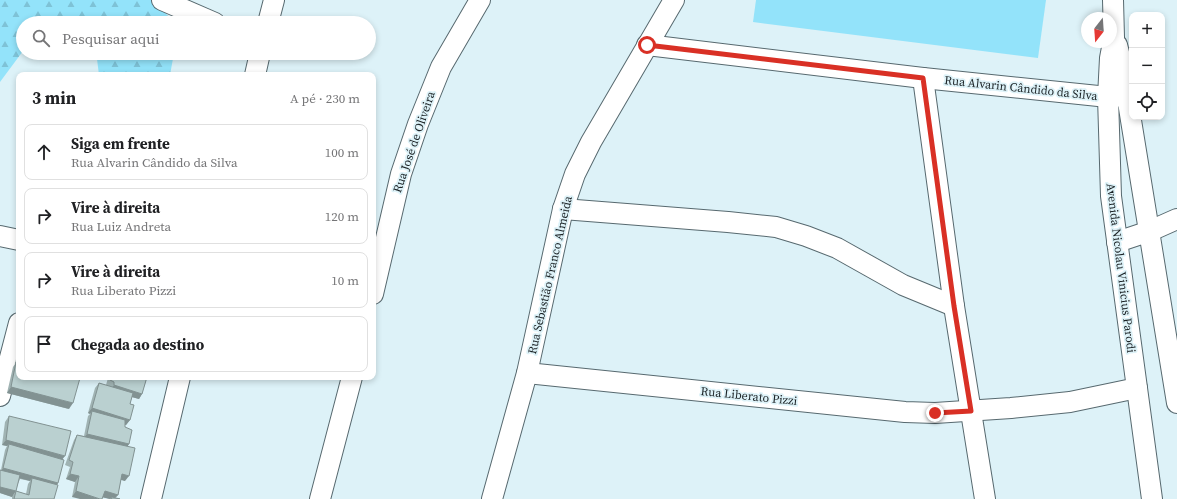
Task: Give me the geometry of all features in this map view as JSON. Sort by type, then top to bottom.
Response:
[{"type":"street","points":[[162,0],[200,16]]},
{"type":"street","points":[[270,16],[274,0]]},
{"type":"street","name":"Rua José de Oliveira","points":[[376,281],[401,174],[418,124],[441,67],[480,0]]},
{"type":"street","name":"Rua Sebastião Franco Almeida","points":[[492,499],[527,373],[563,209],[575,174],[590,142],[674,0]]},
{"type":"street","name":"Avenida Nicolau Vinicius Parodi","points":[[1113,0],[1113,12]]},
{"type":"street","name":"Rua Alvarin Cândido da Silva","points":[[647,45],[923,78],[1108,97],[1128,96]]},
{"type":"street","name":"Avenida Nicolau Vinicius Parodi","points":[[1117,47],[1128,96],[1177,404]]},
{"type":"street","name":"Avenida Nicolau Vinicius Parodi","points":[[1112,48],[1108,97],[1111,196],[1152,499]]},
{"type":"street","points":[[255,72],[258,60]]},
{"type":"street","points":[[923,78],[954,306],[985,499]]},
{"type":"street","points":[[563,209],[720,221],[776,227],[838,248],[903,285],[954,306]]},
{"type":"street","points":[[1117,242],[1150,231],[1177,219]]},
{"type":"street","points":[[0,236],[16,239]]},
{"type":"street","points":[[0,396],[16,335]]},
{"type":"street","name":"Rua Liberato Pizzi","points":[[527,373],[905,412],[935,413],[1070,402],[1136,388]]},
{"type":"street","points":[[151,499],[179,380]]},
{"type":"street","points":[[320,499],[351,380]]},
{"type":"green space","points":[[0,0],[154,0],[168,16],[16,16],[16,60],[0,82]]},
{"type":"green space","points":[[756,0],[1046,0],[1038,58],[753,22]]},
{"type":"green space","points":[[97,60],[173,60],[171,72],[99,72]]},
{"type":"building","points":[[16,362],[16,380],[79,380],[73,403],[11,387]]},
{"type":"building","points":[[110,380],[146,380],[142,394],[114,385],[114,382]]},
{"type":"building","points":[[99,383],[133,393],[130,404],[134,405],[130,420],[92,408]]},
{"type":"building","points":[[92,411],[125,420],[125,427],[132,430],[129,444],[87,434]]},
{"type":"building","points":[[9,416],[71,431],[65,456],[6,440]]},
{"type":"building","points":[[77,435],[135,448],[129,476],[122,474],[118,495],[105,491],[102,499],[100,499],[76,491],[79,476],[70,474],[73,462],[69,460]]},
{"type":"building","points":[[9,444],[64,460],[58,483],[3,468]]},
{"type":"building","points":[[0,470],[20,475],[16,491],[0,487]]},
{"type":"building","points":[[32,478],[58,485],[54,499],[14,499],[16,491],[29,495]]},
{"type":"route","points":[[647,45],[923,78],[954,306],[971,411],[935,413]]}]
